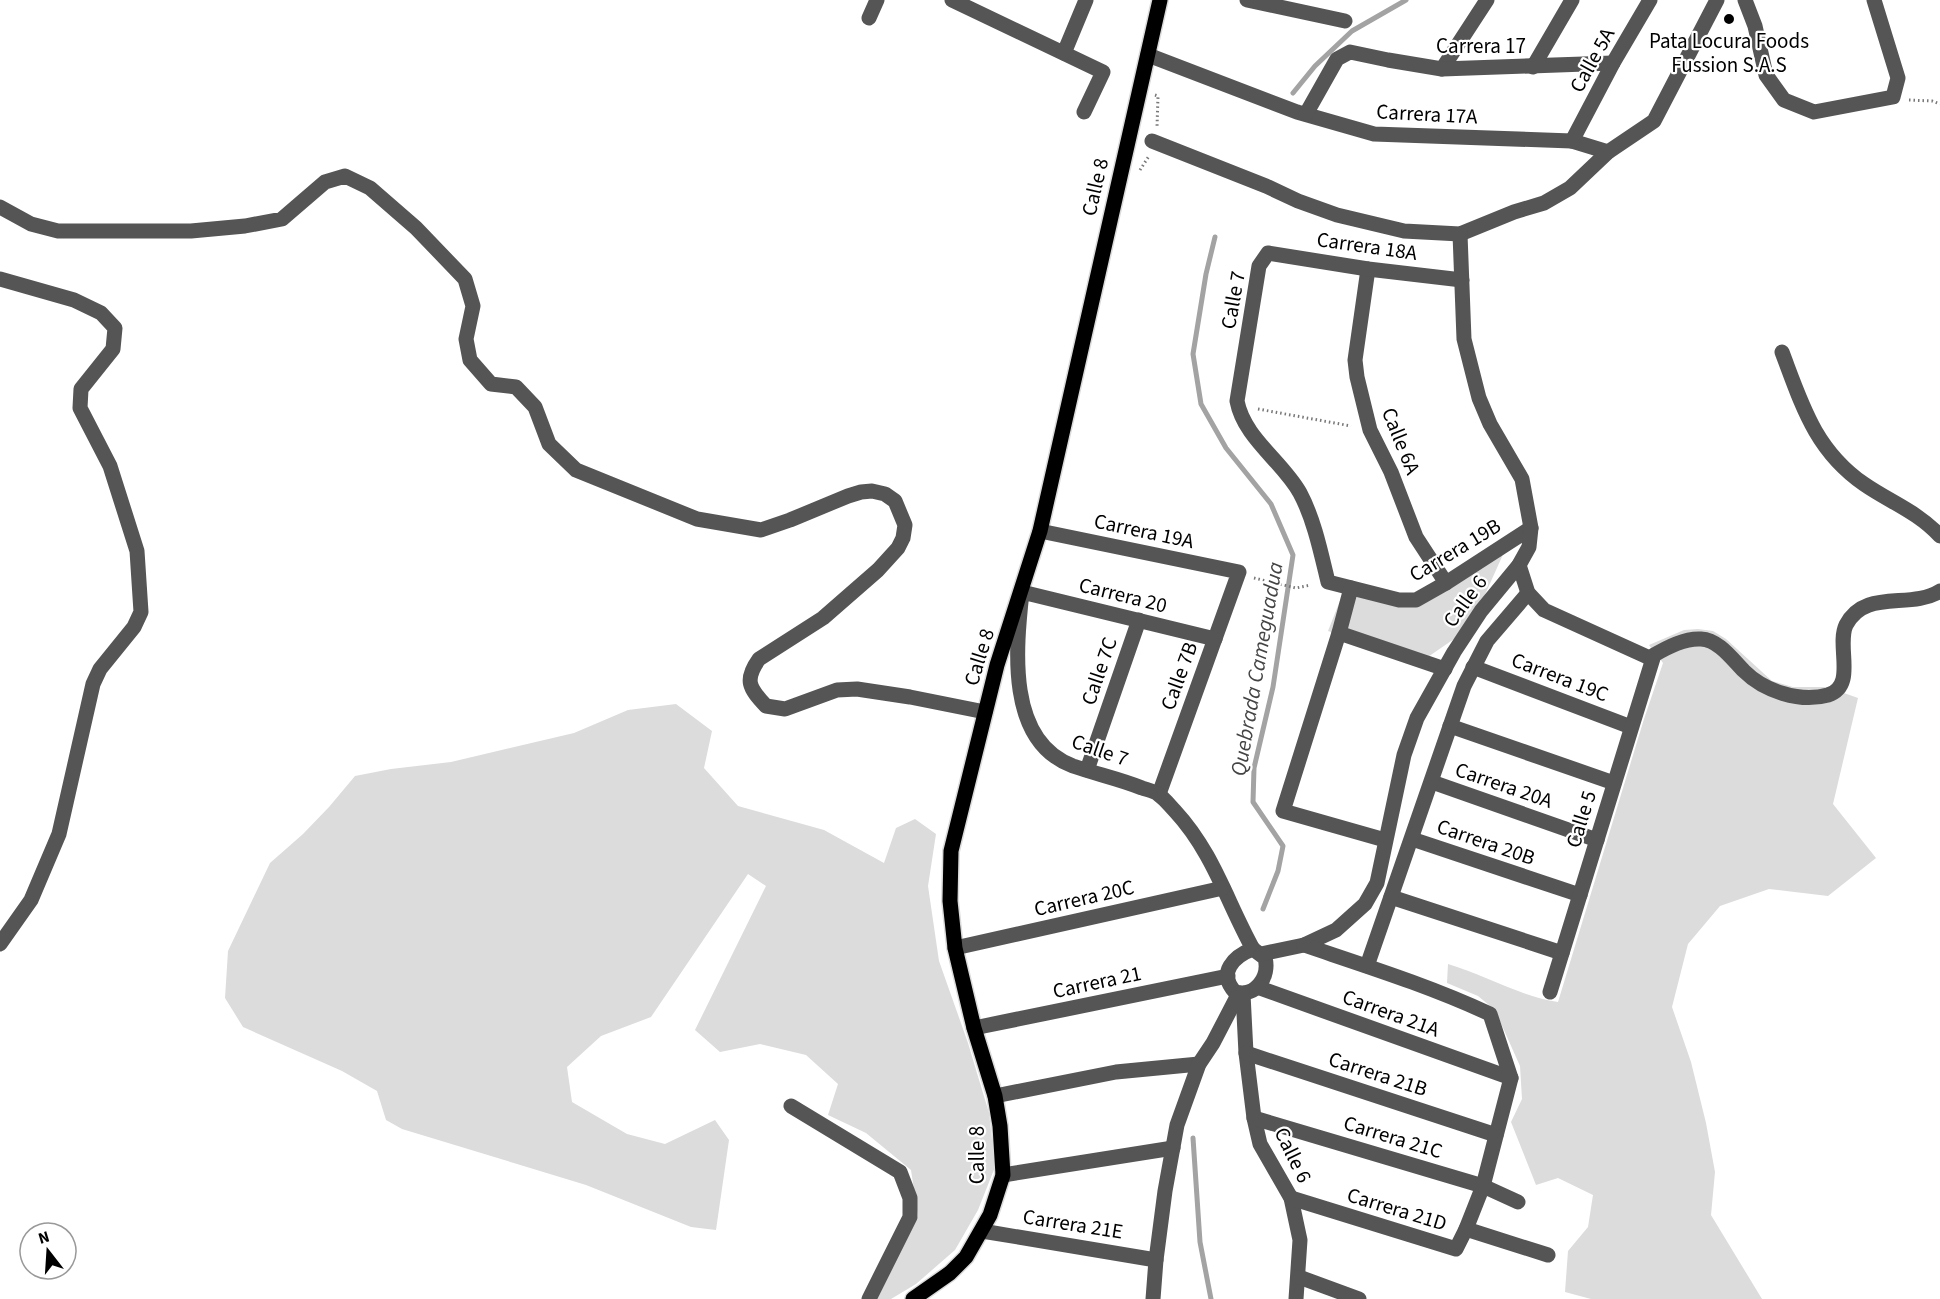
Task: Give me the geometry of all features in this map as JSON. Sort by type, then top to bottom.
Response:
[{"type":"main road","name":"Calle 8","points":[[913,1299],[950,1273],[966,1257],[982,1231],[999,1193],[1003,1175],[1000,1126],[995,1096],[974,1028],[955,948],[950,900],[951,851],[997,665],[1040,531],[1160,0]]},
{"type":"street","points":[[869,18],[877,0]]},
{"type":"street","points":[[952,0],[1103,72],[1084,112]]},
{"type":"street","points":[[1064,54],[1086,0]]},
{"type":"street","points":[[1247,0],[1345,21]]},
{"type":"street","points":[[1442,69],[1487,0]]},
{"type":"street","points":[[1533,67],[1572,0]]},
{"type":"street","name":"Calle 5A","points":[[1572,141],[1613,63],[1650,0]]},
{"type":"street","points":[[1152,141],[1298,201],[1337,214],[1404,231],[1460,234],[1514,212],[1544,203],[1570,188],[1608,152],[1654,121],[1717,0]]},
{"type":"street","points":[[1745,0],[1755,26],[1766,75],[1784,100],[1814,112],[1893,97],[1898,78],[1874,0]]},
{"type":"street","name":"Carrera 17","points":[[1301,113],[1337,59],[1350,51],[1442,69],[1613,63]]},
{"type":"street","name":"Carrera 17A","points":[[1148,55],[1301,113],[1374,134],[1572,141],[1608,152]]},
{"type":"street","points":[[0,207],[31,224],[58,231],[191,231],[245,226],[282,219],[325,182],[345,176],[370,188],[416,228],[465,279],[473,306],[466,339],[470,360],[491,384],[516,387],[535,407],[549,444],[576,470],[698,519],[761,530],[861,492],[872,491],[885,494],[895,501],[904,525],[903,538],[898,548],[878,570],[823,618],[759,658],[752,669],[751,686],[766,706],[785,709],[837,690],[857,689],[985,712]]},
{"type":"street","name":"Calle 6","points":[[1257,951],[1296,947],[1336,930],[1365,904],[1377,883],[1404,755],[1417,718],[1481,611],[1519,565],[1529,547],[1531,528],[1522,479],[1490,424],[1472,373],[1464,339],[1460,234]]},
{"type":"street","name":"Carrera 18A","points":[[1268,253],[1462,280]]},
{"type":"street","name":"Calle 7","points":[[1238,405],[1259,266],[1268,253]]},
{"type":"street","name":"Calle 6A","points":[[1368,268],[1355,360],[1370,430],[1391,472],[1416,537],[1446,584]]},
{"type":"street","points":[[0,279],[74,300],[101,313],[115,328],[113,349],[81,389],[80,408],[110,466],[134,540],[137,550],[141,599],[141,612],[134,627],[100,669],[93,684],[58,834],[31,900],[0,944]]},
{"type":"street","points":[[1782,352],[1813,430],[1825,448],[1841,466],[1864,484],[1914,512],[1940,536]]},
{"type":"street","name":"Carrera 19B","points":[[1238,405],[1245,423],[1287,473],[1300,494],[1309,514],[1328,582],[1399,600],[1416,600],[1446,584],[1531,528]]},
{"type":"street","name":"Carrera 19A","points":[[1040,531],[1239,572]]},
{"type":"street","points":[[1519,565],[1528,593],[1544,610],[1652,659],[1654,655],[1668,647],[1691,639],[1714,642],[1758,682],[1785,694],[1800,696],[1828,695],[1842,684],[1843,639],[1846,626],[1862,608],[1884,601],[1912,601],[1929,598],[1940,591]]},
{"type":"street","name":"Calle 7B","points":[[1159,794],[1239,572]]},
{"type":"street","points":[[1351,588],[1283,811],[1385,840]]},
{"type":"street","name":"Calle 7","points":[[1022,592],[1017,638],[1019,672],[1027,722],[1037,739],[1053,756],[1072,765],[1159,794],[1190,826],[1208,855],[1236,918],[1257,951]]},
{"type":"street","name":"Carrera 20","points":[[1022,592],[1215,639]]},
{"type":"street","points":[[1367,966],[1450,726],[1473,667],[1487,641],[1528,593]]},
{"type":"street","name":"Calle 7C","points":[[1087,770],[1139,620]]},
{"type":"street","points":[[1339,633],[1445,669]]},
{"type":"street","name":"Calle 5","points":[[1550,992],[1652,659]]},
{"type":"street","name":"Carrera 19C","points":[[1473,667],[1631,727]]},
{"type":"street","points":[[1450,726],[1614,783]]},
{"type":"street","name":"Carrera 20A","points":[[1432,782],[1597,840]]},
{"type":"street","name":"Carrera 20B","points":[[1412,839],[1580,896]]},
{"type":"street","name":"Carrera 20C","points":[[955,948],[1223,888]]},
{"type":"street","points":[[1391,897],[1562,953]]},
{"type":"street","name":"Calle 7","points":[[1236,918],[1236,957]]},
{"type":"street","points":[[1296,947],[1367,966],[1490,1014],[1511,1078],[1482,1186],[1466,1229],[1548,1254]]},
{"type":"street","name":"Calle 6","points":[[1266,972],[1296,947]]},
{"type":"street","points":[[1154,1299],[1156,1260],[1165,1191],[1177,1125],[1199,1064],[1246,992],[1264,979],[1266,963],[1257,951],[1236,957],[1228,976],[1232,989],[1246,992]]},
{"type":"street","name":"Carrera 21","points":[[974,1028],[1228,976]]},
{"type":"street","name":"Calle 6","points":[[1246,992],[1246,1053],[1254,1118],[1260,1144],[1291,1198],[1300,1240],[1296,1299]]},
{"type":"street","name":"Carrera 21A","points":[[1246,992],[1511,1078]]},
{"type":"street","name":"Carrera 21B","points":[[1246,1053],[1496,1135]]},
{"type":"street","points":[[995,1096],[1116,1072],[1199,1064]]},
{"type":"street","points":[[791,1106],[900,1172],[910,1198],[910,1217],[869,1299]]},
{"type":"street","name":"Carrera 21C","points":[[1254,1118],[1482,1186],[1518,1202]]},
{"type":"street","points":[[1003,1175],[1173,1148]]},
{"type":"street","name":"Carrera 21D","points":[[1291,1198],[1456,1249],[1466,1229]]},
{"type":"street","name":"Carrera 21E","points":[[982,1231],[1156,1260]]},
{"type":"street","points":[[1299,1277],[1359,1299]]},
{"type":"path","points":[[1893,97],[1940,104]]},
{"type":"path","points":[[1238,405],[1370,430]]},
{"type":"path","points":[[1263,581],[1296,588]]},
{"type":"shaded area","points":[[1505,550],[1470,628],[1422,661],[1328,631],[1343,593],[1403,606]]},
{"type":"shaded area","points":[[1684,630],[1713,631],[1726,639],[1772,681],[1793,687],[1827,687],[1858,698],[1833,804],[1876,858],[1828,896],[1769,889],[1720,906],[1688,944],[1672,1007],[1691,1062],[1706,1123],[1715,1172],[1711,1215],[1762,1299],[1591,1299],[1565,1292],[1568,1251],[1588,1227],[1593,1195],[1558,1178],[1536,1185],[1511,1122],[1522,1099],[1520,1066],[1495,1010],[1478,996],[1447,983],[1448,964],[1530,995],[1558,1002],[1663,663],[1649,645]]},
{"type":"shaded area","points":[[676,704],[712,731],[704,768],[738,806],[824,830],[884,863],[896,828],[915,819],[936,834],[928,886],[939,961],[968,1043],[989,1113],[995,1167],[978,1210],[955,1250],[916,1284],[891,1299],[877,1299],[918,1216],[911,1170],[866,1133],[828,1115],[838,1084],[806,1055],[760,1044],[720,1052],[695,1030],[766,886],[748,874],[651,1017],[601,1036],[567,1067],[572,1102],[627,1134],[665,1144],[715,1120],[729,1140],[716,1230],[691,1227],[586,1185],[402,1129],[386,1120],[377,1091],[342,1071],[243,1027],[225,998],[228,951],[270,863],[303,834],[355,776],[451,762],[574,733],[628,710]]},
{"type":"waterway","name":"Quebrada Cameguadua","points":[[1293,93],[1315,66],[1352,31],[1406,0]]},
{"type":"waterway","name":"Quebrada Cameguadua","points":[[1215,237],[1206,274],[1193,354],[1201,404],[1226,448],[1271,504],[1293,555],[1273,687],[1254,768],[1253,802],[1283,846],[1278,871],[1263,909]]},
{"type":"waterway","name":"Quebrada Cameguadua","points":[[1193,1138],[1200,1242],[1211,1299]]},
{"type":"place","name":"Pata Locura Foods Fussion S.A.S","points":[[1729,19]]}]
